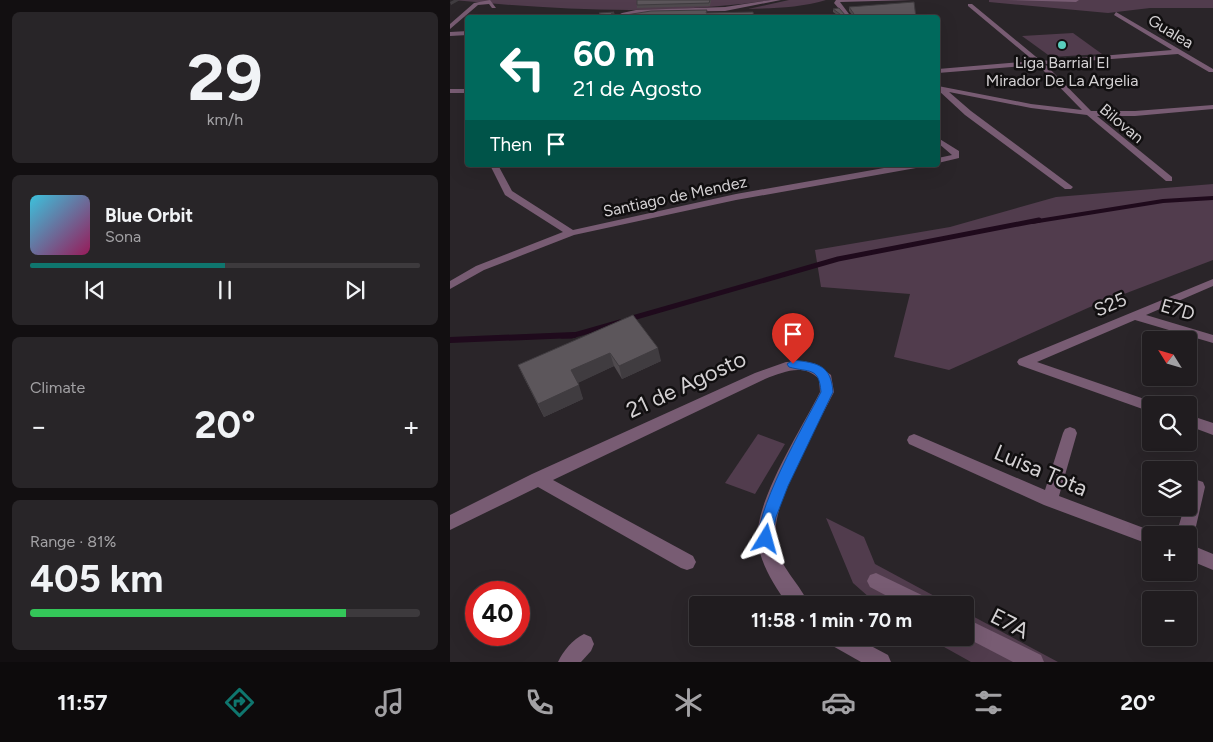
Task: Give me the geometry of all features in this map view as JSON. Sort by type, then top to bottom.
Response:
[{"type":"street","points":[[620,15],[642,11],[724,9],[778,0]]},
{"type":"street","points":[[847,15],[837,3],[838,1],[909,0]]},
{"type":"street","points":[[1009,0],[1076,0]]},
{"type":"street","points":[[450,27],[476,4],[492,3],[494,7]]},
{"type":"street","name":"Bilovan","points":[[970,5],[1040,63],[1089,113],[1169,179]]},
{"type":"street","name":"Gualea","points":[[1116,14],[1211,71]]},
{"type":"street","points":[[450,34],[465,33]]},
{"type":"street","points":[[940,71],[1177,52]]},
{"type":"street","points":[[940,88],[1016,103],[1089,113],[1126,114],[1213,107]]},
{"type":"street","points":[[940,89],[968,114],[1068,187]]},
{"type":"street","points":[[450,92],[465,91]]},
{"type":"street","points":[[940,141],[956,153],[956,156],[952,158],[940,161]]},
{"type":"street","points":[[495,167],[508,193],[571,233]]},
{"type":"street","name":"Santiago de Mendez","points":[[450,286],[480,268],[571,233],[736,197],[905,167]]},
{"type":"street","name":"S25","points":[[1142,404],[1024,362],[1213,282]]},
{"type":"street","name":"E7D","points":[[1132,315],[1213,339]]},
{"type":"street","name":"21 de Agosto","points":[[450,523],[538,479],[760,376],[793,364],[816,369],[826,378],[827,392],[781,486],[769,517],[766,539],[771,558],[780,577],[794,596]]},
{"type":"street","points":[[1197,423],[1213,429]]},
{"type":"street","points":[[1050,500],[1070,432]]},
{"type":"street","name":"Luisa Tota","points":[[914,440],[1050,500],[1142,535]]},
{"type":"street","points":[[538,479],[687,562]]},
{"type":"street","points":[[1197,555],[1213,562]]},
{"type":"street","points":[[876,581],[905,596]]},
{"type":"street","name":"E7A","points":[[974,632],[1034,662]]},
{"type":"street","points":[[568,662],[584,644]]},
{"type":"street","points":[[852,646],[881,662]]},
{"type":"shaded area","points":[[453,0],[771,0],[692,8],[612,10]]},
{"type":"shaded area","points":[[789,0],[826,0],[797,6],[748,9]]},
{"type":"shaded area","points":[[989,0],[1213,0],[1213,8],[1150,8],[1108,13],[989,2]]},
{"type":"shaded area","name":"Liga Barrial El Mirador De La Argelia","points":[[1073,33],[1102,54],[1051,57],[1022,36]]},
{"type":"shaded area","points":[[1213,184],[1213,260],[1090,307],[949,370],[894,357],[910,294],[821,287],[815,250],[950,227],[1056,197]]},
{"type":"shaded area","points":[[758,434],[785,444],[755,494],[725,483]]},
{"type":"shaded area","points":[[826,518],[864,537],[875,564],[934,596],[868,596],[853,583]]},
{"type":"shaded area","points":[[974,617],[1058,662],[971,662],[942,646],[974,646]]},
{"type":"building","points":[[637,0],[710,0],[709,3],[637,5]]},
{"type":"building","points":[[914,2],[916,15],[853,15],[849,7]]},
{"type":"building","points":[[839,8],[845,15],[841,15],[833,9]]},
{"type":"building","points":[[707,10],[706,13],[753,12],[754,15],[626,15],[651,11]]},
{"type":"building","points":[[614,12],[601,15],[599,13]]},
{"type":"building","points":[[633,315],[658,348],[619,366],[610,353],[571,370],[579,385],[538,404],[518,365]]},
{"type":"waterway","points":[[1032,222],[1163,201],[1213,198]]},
{"type":"waterway","points":[[629,319],[838,259],[1039,220]]},
{"type":"waterway","points":[[562,336],[571,336],[620,322]]},
{"type":"waterway","points":[[450,340],[574,335]]},
{"type":"place","name":"Liga Barrial El Mirador De La Argelia","points":[[1062,45]]},
{"type":"route","points":[[766,539],[769,517],[781,486],[827,392],[826,378],[822,373],[810,366],[793,364]]}]
